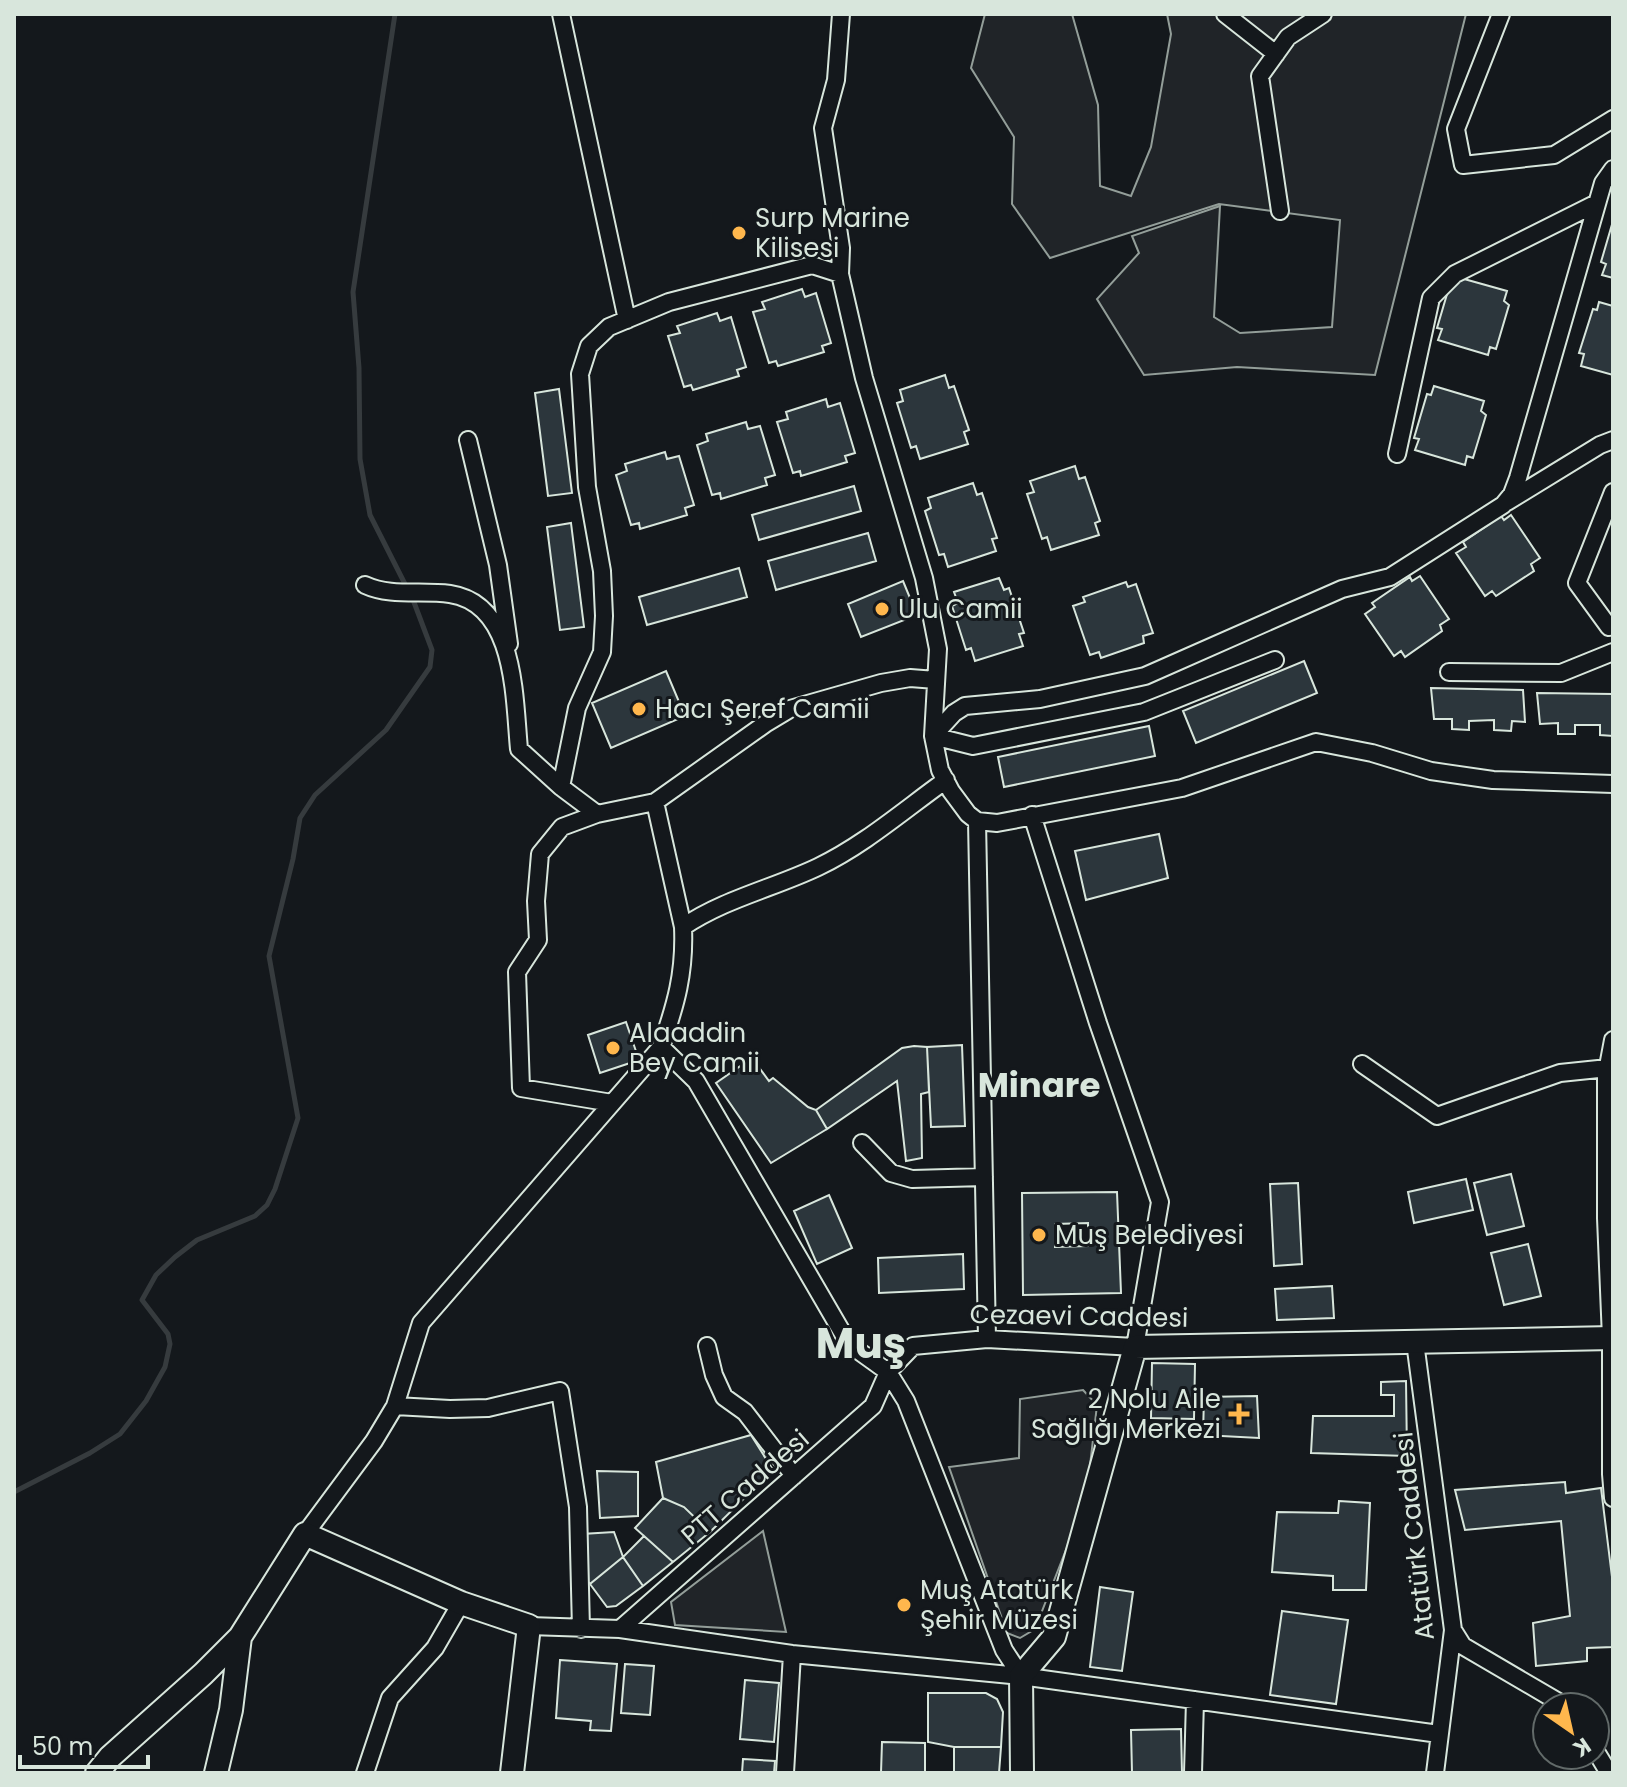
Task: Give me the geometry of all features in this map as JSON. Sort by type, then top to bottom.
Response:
[{"type":"street","points":[[561,14],[627,320]]},
{"type":"street","points":[[841,14],[836,80],[823,128],[841,248],[840,274],[864,378],[924,578],[938,649],[933,736],[940,770],[968,814],[977,821],[997,823],[1182,788],[1316,742],[1372,753],[1431,771],[1493,780],[1613,784]]},
{"type":"street","points":[[1225,14],[1276,54]]},
{"type":"street","points":[[1280,211],[1260,76],[1288,37],[1323,14]]},
{"type":"street","points":[[1501,14],[1456,129],[1463,165],[1554,155],[1613,119]]},
{"type":"street","points":[[1503,505],[1512,494],[1518,478],[1603,183],[1613,169]]},
{"type":"street","points":[[1397,454],[1431,298],[1455,274],[1597,203]]},
{"type":"street","points":[[561,787],[577,708],[602,652],[602,571],[587,487],[580,374],[589,346],[609,327],[669,302],[812,265],[840,274]]},
{"type":"street","points":[[468,440],[498,565],[519,749],[597,814]]},
{"type":"street","points":[[933,736],[954,713],[965,706],[1040,699],[1145,676],[1342,589],[1390,577],[1600,445],[1613,440]]},
{"type":"street","points":[[1612,630],[1577,583],[1613,492]]},
{"type":"street","points":[[371,588],[449,594],[481,605],[501,637],[511,673]]},
{"type":"street","points":[[1449,672],[1561,673],[1613,652]]},
{"type":"street","points":[[933,736],[973,746],[1144,712],[1275,660]]},
{"type":"street","points":[[612,1103],[521,1088],[517,972],[538,940],[536,901],[540,854],[562,827],[597,814],[655,802],[790,709],[881,683],[910,678],[936,680]]},
{"type":"street","points":[[683,927],[735,900],[775,886],[843,854],[946,780]]},
{"type":"street","points":[[97,1773],[110,1757],[240,1637],[305,1534],[374,1441],[395,1406],[421,1323],[661,1047],[683,975],[683,927],[655,802]]},
{"type":"street","points":[[1021,1676],[1054,1637],[1135,1347],[1160,1202],[1098,1023],[1032,815]]},
{"type":"street","points":[[977,821],[987,1339]]},
{"type":"street","points":[[1613,1040],[1608,1068],[1606,1218],[1612,1338],[1613,1498]]},
{"type":"street","points":[[661,1047],[696,1081],[849,1344],[888,1372],[906,1401],[1004,1650],[1021,1676],[1022,1773]]},
{"type":"street","points":[[1362,1064],[1437,1116],[1560,1073],[1608,1068]]},
{"type":"street","points":[[862,1143],[891,1173],[912,1179],[984,1177]]},
{"type":"street","name":"Cezaevi Caddesi","points":[[888,1372],[913,1346],[987,1339],[1135,1347],[1612,1338]]},
{"type":"street","name":"Atatürk Caddesi","points":[[1415,1342],[1453,1630],[1435,1773]]},
{"type":"street","points":[[707,1346],[714,1375],[724,1397],[745,1412],[794,1476]]},
{"type":"street","name":"PTT Caddesi","points":[[620,1629],[873,1406],[888,1372]]},
{"type":"street","points":[[395,1406],[488,1408],[560,1391],[578,1507],[581,1629]]},
{"type":"street","points":[[305,1534],[461,1603],[529,1626],[620,1629],[792,1654],[1021,1676],[1439,1734]]},
{"type":"street","points":[[365,1773],[390,1698],[435,1648],[461,1603]]},
{"type":"street","points":[[512,1773],[529,1626]]},
{"type":"street","points":[[1453,1630],[1463,1646],[1540,1691]]},
{"type":"street","points":[[216,1773],[231,1710],[240,1637]]},
{"type":"street","points":[[785,1773],[792,1654]]},
{"type":"street","points":[[1193,1773],[1195,1700]]},
{"type":"shaded area","points":[[985,14],[1072,14],[1098,105],[1100,186],[1131,196],[1151,147],[1171,34],[1167,14],[1466,14],[1375,375],[1237,367],[1144,375],[1097,299],[1139,253],[1132,236],[1220,206],[1214,317],[1240,333],[1332,327],[1340,220],[1219,204],[1050,258],[1012,204],[1014,137],[971,68]]},
{"type":"shaded area","points":[[1083,1390],[1097,1405],[1089,1474],[1071,1537],[1035,1629],[1020,1638],[1007,1633],[949,1467],[1019,1458],[1020,1399]]},
{"type":"shaded area","points":[[763,1531],[786,1632],[675,1625],[671,1602]]},
{"type":"building","points":[[1613,221],[1613,278],[1602,275],[1606,264],[1601,262]]},
{"type":"building","points":[[1457,277],[1507,291],[1504,301],[1509,305],[1496,349],[1490,347],[1488,355],[1438,340],[1442,329],[1437,328],[1450,284]]},
{"type":"building","points":[[802,289],[805,297],[816,293],[831,343],[822,346],[824,352],[778,366],[776,361],[769,363],[753,312],[765,309],[762,302]]},
{"type":"building","points":[[1599,302],[1613,306],[1613,375],[1581,366],[1584,354],[1579,353],[1593,309],[1597,310]]},
{"type":"building","points":[[717,313],[720,321],[731,317],[746,367],[737,370],[739,376],[693,390],[691,385],[684,387],[668,336],[680,333],[677,326]]},
{"type":"building","points":[[945,375],[949,388],[954,386],[969,430],[964,432],[968,444],[920,459],[916,446],[911,448],[897,403],[903,401],[900,390]]},
{"type":"building","points":[[1434,386],[1484,401],[1481,411],[1486,415],[1473,458],[1467,456],[1465,465],[1415,450],[1419,439],[1414,438],[1427,394],[1431,395]]},
{"type":"building","points":[[559,389],[572,493],[548,496],[535,393]]},
{"type":"building","points":[[826,399],[828,407],[840,403],[855,453],[845,456],[847,462],[801,476],[800,471],[793,473],[777,422],[788,419],[786,412]]},
{"type":"building","points":[[746,422],[748,429],[760,426],[775,475],[765,478],[767,485],[721,499],[720,493],[712,495],[697,445],[708,441],[706,434]]},
{"type":"building","points":[[665,452],[667,459],[679,456],[694,505],[685,508],[687,515],[640,529],[639,523],[631,525],[616,475],[627,471],[625,464]]},
{"type":"building","points":[[1075,466],[1079,479],[1085,477],[1100,521],[1095,523],[1099,535],[1051,550],[1047,537],[1042,539],[1027,494],[1034,492],[1030,481]]},
{"type":"building","points":[[973,483],[977,495],[982,493],[997,538],[992,539],[996,551],[948,567],[944,554],[939,555],[925,511],[931,508],[928,498]]},
{"type":"building","points":[[854,486],[861,511],[759,540],[752,515]]},
{"type":"building","points":[[1511,515],[1540,558],[1531,564],[1534,571],[1496,596],[1492,591],[1485,596],[1456,553],[1466,547],[1463,542],[1501,516],[1504,520]]},
{"type":"building","points":[[571,523],[584,627],[560,630],[547,527]]},
{"type":"building","points":[[868,533],[876,561],[776,590],[768,561]]},
{"type":"building","points":[[739,568],[747,597],[647,625],[639,597]]},
{"type":"building","points":[[1420,576],[1449,619],[1440,625],[1442,631],[1405,657],[1401,651],[1394,656],[1365,614],[1375,607],[1372,603],[1410,577],[1412,581]]},
{"type":"building","points":[[999,578],[1004,590],[1009,588],[1024,633],[1019,634],[1023,646],[975,661],[971,648],[966,650],[952,606],[958,603],[954,592]]},
{"type":"building","name":"Ulu Camii","points":[[903,581],[917,615],[861,637],[848,604]]},
{"type":"building","points":[[1126,582],[1128,587],[1136,584],[1153,633],[1143,636],[1144,643],[1101,658],[1099,652],[1090,655],[1073,606],[1085,602],[1083,597]]},
{"type":"building","points":[[1304,661],[1317,693],[1196,743],[1183,711]]},
{"type":"building","name":"Hacı Şeref Camii","points":[[666,671],[685,716],[611,748],[592,703]]},
{"type":"building","points":[[1431,688],[1523,690],[1525,722],[1512,721],[1511,731],[1494,730],[1494,720],[1469,721],[1469,730],[1452,729],[1452,719],[1434,719]]},
{"type":"building","points":[[1537,693],[1613,694],[1613,736],[1600,735],[1600,725],[1575,725],[1575,734],[1558,734],[1558,723],[1540,724]]},
{"type":"building","points":[[1149,726],[1155,756],[1004,787],[998,757]]},
{"type":"building","points":[[1159,834],[1168,878],[1086,900],[1075,851]]},
{"type":"building","name":"Alaaddin Bey Camii","points":[[626,1022],[639,1060],[600,1073],[588,1035]]},
{"type":"building","points":[[962,1045],[965,1126],[931,1127],[927,1047]]},
{"type":"building","points":[[927,1047],[929,1092],[921,1094],[922,1158],[906,1161],[897,1081],[827,1129],[816,1110],[902,1048]]},
{"type":"building","points":[[752,1058],[769,1081],[773,1078],[816,1110],[827,1129],[771,1163],[716,1083]]},
{"type":"building","points":[[1511,1174],[1524,1226],[1487,1235],[1474,1183]]},
{"type":"building","points":[[1466,1179],[1473,1210],[1414,1223],[1408,1192]]},
{"type":"building","points":[[1298,1183],[1302,1264],[1274,1266],[1270,1184]]},
{"type":"building","name":"Muş Belediyesi","points":[[1117,1192],[1121,1293],[1023,1295],[1022,1193]],"holes":[[[1088,1223],[1088,1246],[1055,1247],[1055,1224]]]},
{"type":"building","points":[[829,1195],[852,1248],[817,1264],[794,1211]]},
{"type":"building","points":[[1528,1244],[1541,1296],[1504,1305],[1491,1253]]},
{"type":"building","points":[[963,1254],[964,1289],[879,1293],[878,1258]]},
{"type":"building","points":[[1332,1286],[1334,1318],[1277,1320],[1275,1289]]},
{"type":"building","points":[[1152,1363],[1195,1364],[1194,1419],[1151,1418]]},
{"type":"building","points":[[1406,1381],[1407,1456],[1311,1453],[1313,1416],[1394,1416],[1394,1395],[1381,1395],[1381,1382]]},
{"type":"building","name":"2 Nolu Aile Sağlığı Merkezi","points":[[1257,1396],[1259,1438],[1203,1435],[1204,1397]]},
{"type":"building","points":[[751,1435],[773,1470],[710,1532],[684,1507],[663,1498],[656,1462]]},
{"type":"building","points":[[597,1471],[638,1472],[638,1516],[600,1518]]},
{"type":"building","points":[[1565,1482],[1566,1493],[1601,1488],[1613,1585],[1613,1647],[1587,1648],[1587,1661],[1536,1666],[1533,1623],[1570,1616],[1561,1521],[1465,1530],[1455,1490]]},
{"type":"building","points":[[663,1498],[684,1507],[710,1532],[673,1562],[635,1528]]},
{"type":"building","points":[[1339,1501],[1370,1503],[1366,1590],[1333,1590],[1333,1576],[1272,1572],[1277,1512],[1338,1513]]},
{"type":"building","points":[[614,1532],[623,1557],[590,1584],[585,1579],[582,1534]]},
{"type":"building","points":[[644,1536],[673,1562],[643,1586],[623,1557]]},
{"type":"building","points":[[623,1557],[643,1586],[616,1606],[607,1607],[590,1584]]},
{"type":"building","points":[[1100,1587],[1133,1592],[1122,1671],[1090,1667]]},
{"type":"building","points":[[1282,1611],[1348,1620],[1336,1704],[1270,1695]]},
{"type":"building","points":[[560,1660],[617,1664],[611,1731],[590,1730],[591,1721],[556,1718]]},
{"type":"building","points":[[625,1664],[654,1666],[650,1715],[621,1713]]},
{"type":"building","points":[[745,1680],[779,1683],[774,1742],[740,1739]]},
{"type":"building","points":[[928,1693],[986,1693],[997,1699],[1003,1712],[1001,1747],[954,1747],[928,1742]]},
{"type":"building","points":[[1181,1729],[1182,1773],[1132,1773],[1131,1730]]},
{"type":"building","points":[[882,1742],[925,1743],[925,1773],[881,1773]]},
{"type":"building","points":[[954,1747],[1001,1747],[999,1773],[954,1773]]},
{"type":"building","points":[[743,1759],[775,1761],[774,1773],[742,1773]]},
{"type":"waterway","points":[[395,14],[353,292],[359,368],[360,459],[370,515],[407,588]]},
{"type":"waterway","points":[[14,1492],[120,1434],[146,1401],[165,1367],[170,1344],[168,1334],[142,1300],[156,1275],[197,1240],[255,1216],[267,1205],[275,1189],[298,1118],[269,956],[300,818],[315,795],[386,730],[430,667],[432,650],[412,597]]},
{"type":"place","name":"Surp Marine Kilisesi","points":[[739,233]]},
{"type":"place","name":"Ulu Camii","points":[[882,609]]},
{"type":"place","name":"Hacı Şeref Camii","points":[[639,709]]},
{"type":"place","name":"Alaaddin Bey Camii","points":[[613,1048]]},
{"type":"place","name":"Muş Belediyesi","points":[[1039,1235]]},
{"type":"place","name":"2 Nolu Aile Sağlığı Merkezi","points":[[1239,1414]]},
{"type":"place","name":"Muş Atatürk Şehir Müzesi","points":[[904,1605]]},
{"type":"district","name":"Minare","points":[[1039,1085]]},
{"type":"district","name":"Muş","points":[[861,1343]]}]
